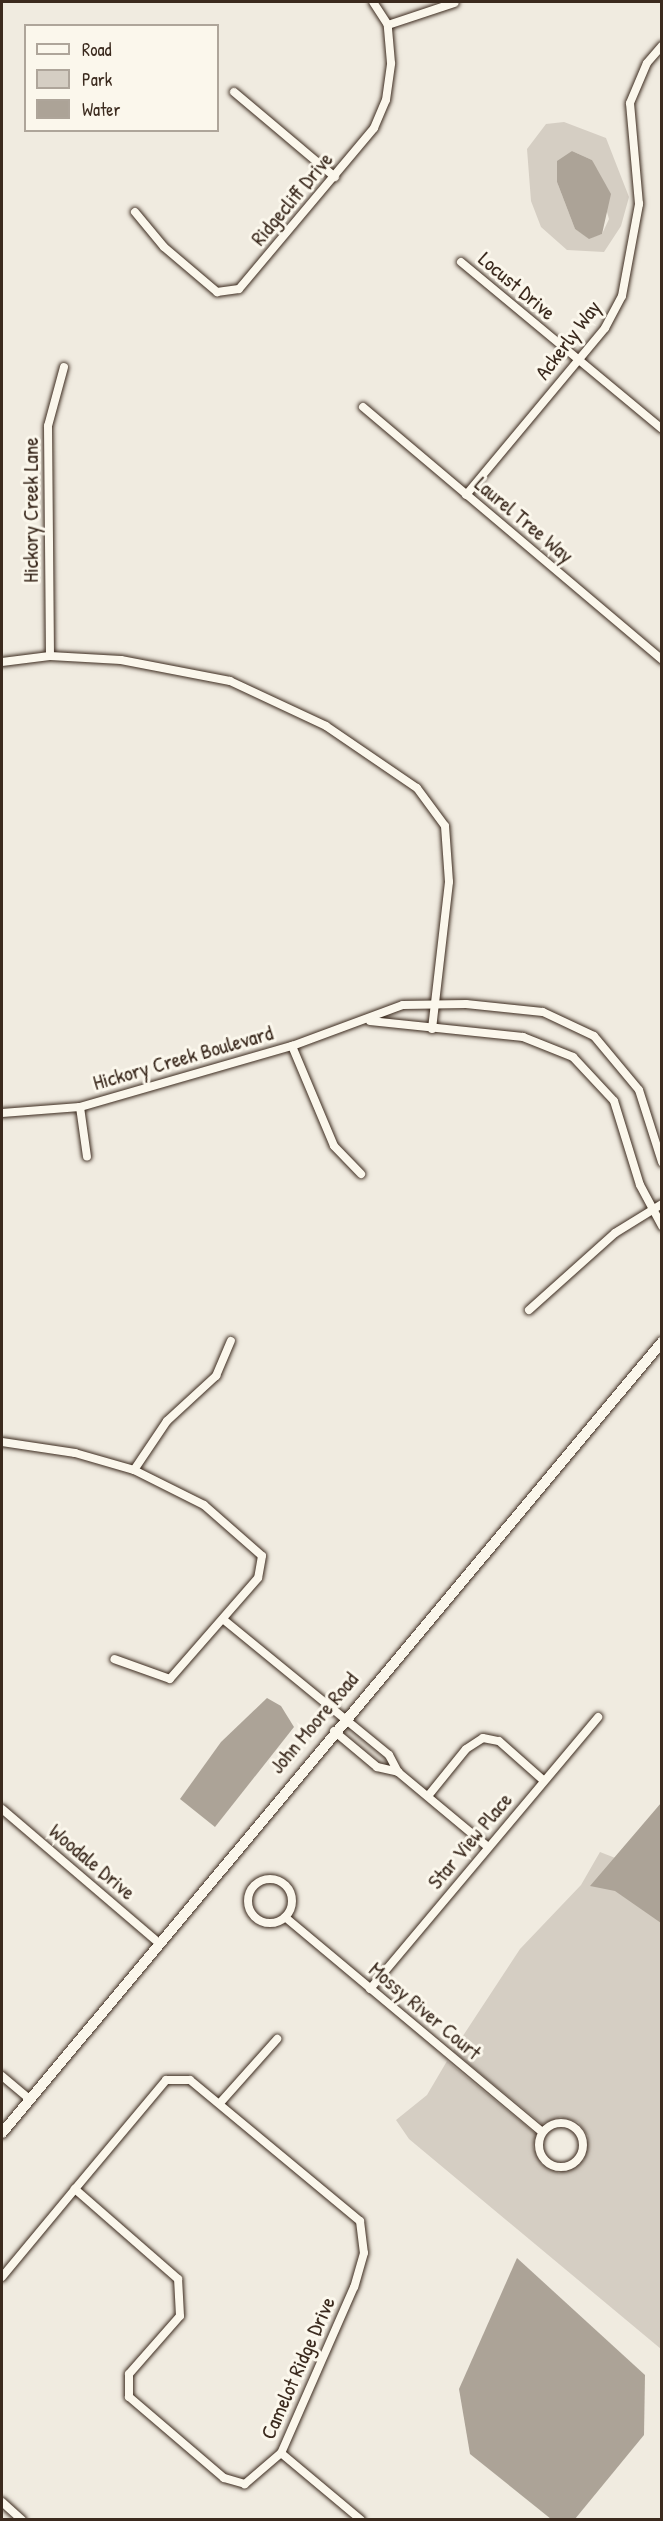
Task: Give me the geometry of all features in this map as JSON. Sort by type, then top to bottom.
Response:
[{"type":"street","name":"Ridgecliff Drive","points":[[135,212],[164,247],[217,292],[239,289],[374,128],[386,100],[391,63],[388,24],[374,2]]},
{"type":"street","points":[[388,24],[454,3]]},
{"type":"street","name":"Ackerly Way","points":[[466,495],[578,362],[622,296],[634,254],[639,204],[630,103],[646,63],[662,46]]},
{"type":"street","points":[[234,92],[335,177]]},
{"type":"street","name":"Locust Drive","points":[[460,262],[578,362],[662,429]]},
{"type":"street","name":"Hickory Creek Lane","points":[[50,656],[48,426],[64,367]]},
{"type":"street","name":"Laurel Tree Way","points":[[363,407],[662,660]]},
{"type":"street","points":[[2,662],[50,656],[121,660],[230,681],[326,726],[417,788],[445,826],[449,882],[432,1029]]},
{"type":"street","name":"Hickory Creek Boulevard","points":[[2,1113],[80,1107],[292,1046],[370,1021],[403,1005],[435,1003],[543,1012],[594,1036],[636,1083],[662,1162]]},
{"type":"street","name":"Hickory Creek Boulevard","points":[[370,1021],[537,1039],[581,1063],[619,1111],[652,1210],[662,1226]]},
{"type":"street","points":[[292,1046],[334,1146],[361,1174]]},
{"type":"street","points":[[80,1107],[87,1156]]},
{"type":"street","points":[[529,1310],[615,1233],[662,1204]]},
{"type":"street","points":[[134,1470],[167,1420],[216,1376],[231,1341]]},
{"type":"street","name":"John Moore Road","points":[[2,2133],[333,1730],[662,1342]]},
{"type":"street","points":[[2,1442],[75,1453],[134,1470],[204,1505],[262,1556],[258,1578],[224,1620],[170,1679],[114,1659]]},
{"type":"street","points":[[224,1620],[324,1707],[344,1717],[377,1745],[398,1772],[488,1847]]},
{"type":"street","name":"Star View Place","points":[[370,1989],[598,1717]]},
{"type":"street","points":[[333,1730],[366,1757],[398,1772]]},
{"type":"street","points":[[428,1796],[466,1749],[483,1738],[499,1741],[544,1781]]},
{"type":"street","points":[[366,1757],[377,1745]]},
{"type":"street","name":"Woodale Drive","points":[[2,1809],[159,1943]]},
{"type":"street","points":[[270,1879],[289,1890],[292,1904],[285,1917],[265,1922],[253,1915],[249,1895],[256,1883],[270,1879]]},
{"type":"street","name":"Mossy River Court","points":[[285,1917],[542,2132]]},
{"type":"street","points":[[220,2103],[277,2039]]},
{"type":"street","points":[[2,2076],[29,2099]]},
{"type":"street","name":"Camelot Ridge Drive","points":[[2,2277],[75,2189],[166,2080],[190,2080],[360,2221],[364,2253],[354,2287],[281,2452],[245,2484],[224,2478],[129,2397],[129,2374],[180,2316],[178,2279],[75,2189]]},
{"type":"street","points":[[553,2123],[574,2126],[584,2145],[579,2158],[567,2166],[552,2165],[538,2147],[542,2132],[553,2123]]},
{"type":"street","points":[[281,2452],[362,2520]]},
{"type":"street","points":[[2,2502],[22,2520]]},
{"type":"green space","points":[[564,122],[606,138],[629,197],[621,226],[604,252],[567,250],[541,227],[531,201],[527,149],[546,124]],"holes":[[[572,151],[592,160],[609,219],[602,234],[589,238],[575,229],[557,182]]]},
{"type":"green space","points":[[600,1852],[661,1876],[661,2349],[409,2139],[396,2120],[427,2095],[447,2061],[536,2134],[533,2147],[541,2164],[559,2173],[584,2160],[588,2136],[578,2122],[560,2117],[542,2124],[453,2051],[520,1949],[581,1885]]},
{"type":"water","points":[[572,151],[592,160],[611,194],[602,234],[589,239],[575,229],[557,182],[557,161]]},
{"type":"water","points":[[267,1698],[281,1706],[294,1727],[215,1827],[180,1799],[221,1742]]},
{"type":"water","points":[[661,1803],[661,1923],[615,1891],[590,1886]]},
{"type":"water","points":[[517,2258],[645,2375],[644,2435],[575,2519],[551,2519],[470,2454],[459,2389]]}]
